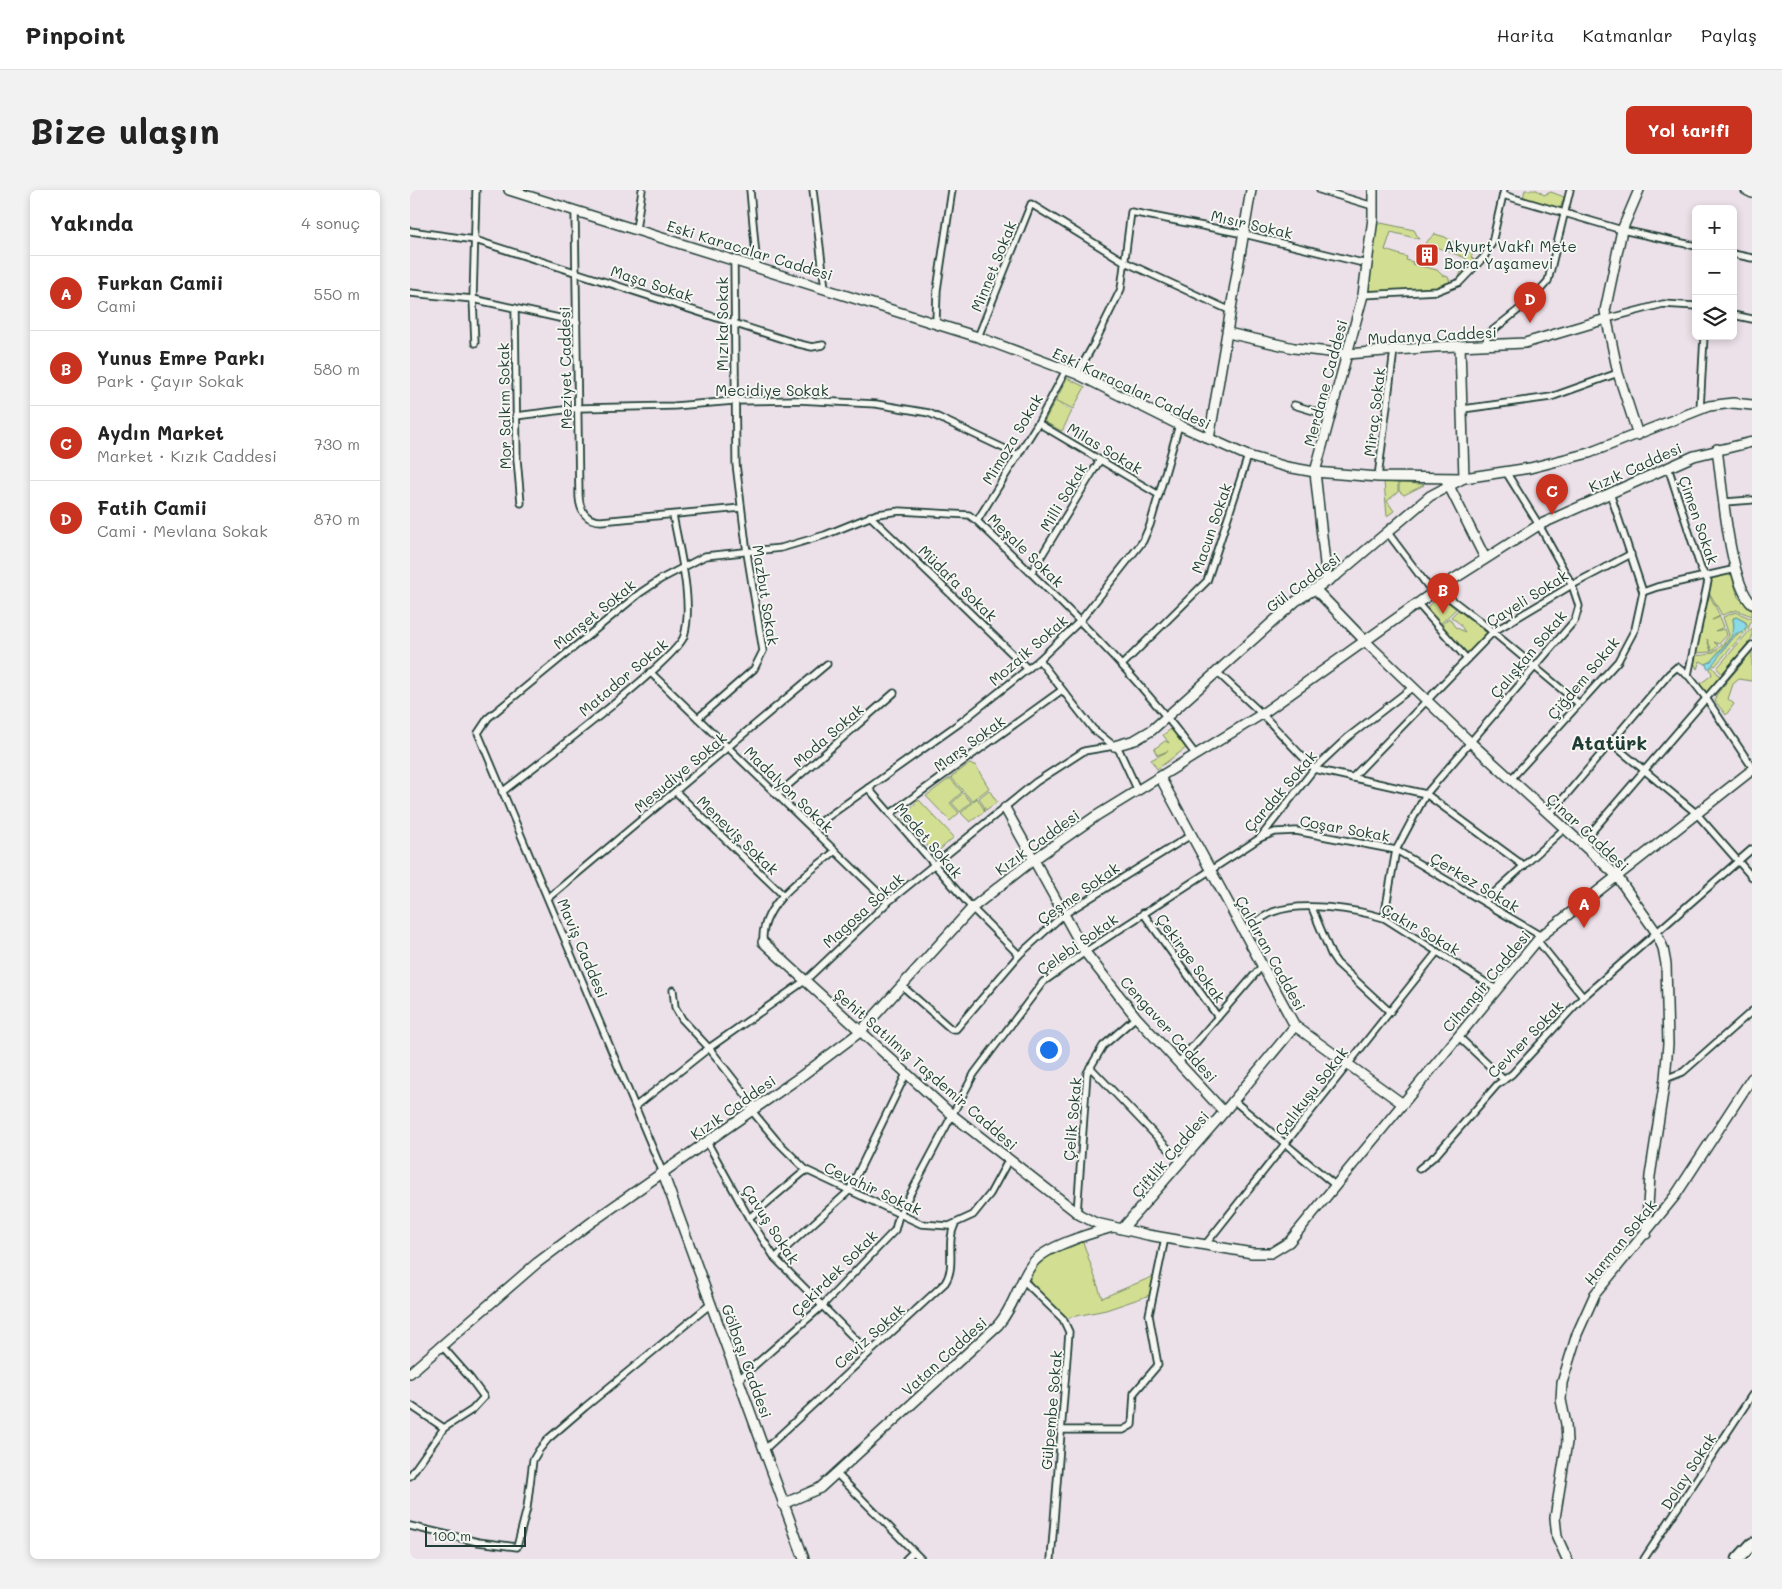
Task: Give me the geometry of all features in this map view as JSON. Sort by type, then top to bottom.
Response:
[{"type":"highway","points":[[1738,1559],[1752,1544]]},
{"type":"street","points":[[476,190],[473,299],[476,343]]},
{"type":"street","name":"Eski Karacalar Caddesi","points":[[509,190],[575,212],[636,228],[936,322],[978,337],[1077,374],[1209,439],[1248,456],[1287,468],[1314,472],[1447,482],[1561,461],[1638,435],[1700,409],[1733,403],[1752,405]]},
{"type":"street","points":[[636,228],[642,190]]},
{"type":"street","points":[[750,190],[757,267]]},
{"type":"street","points":[[813,190],[824,288]]},
{"type":"street","points":[[936,322],[938,290],[952,190]]},
{"type":"street","points":[[1209,439],[1251,190]]},
{"type":"street","points":[[1320,190],[1373,206]]},
{"type":"street","name":"Merdane Caddesi","points":[[1327,582],[1314,472],[1363,295],[1373,206],[1373,190]]},
{"type":"street","points":[[1486,345],[1487,335],[1532,300],[1548,281],[1570,190]]},
{"type":"street","points":[[1638,435],[1618,372],[1606,319],[1606,302],[1622,230],[1639,190]]},
{"type":"street","points":[[1746,190],[1752,193]]},
{"type":"street","points":[[1363,295],[1437,291],[1460,282],[1484,258],[1492,243],[1503,192],[1622,230],[1692,245]]},
{"type":"street","name":"Minnet Sokak","points":[[978,337],[1032,204],[1125,262]]},
{"type":"street","name":"Meziyet Caddesi","points":[[575,212],[580,502],[583,512],[590,519],[601,521],[673,515]]},
{"type":"street","name":"Mısır Sokak","points":[[1125,262],[1131,212],[1244,234],[1367,264]]},
{"type":"street","name":"Maşa Sokak","points":[[410,231],[475,240],[734,322],[795,344],[812,347],[823,345]]},
{"type":"street","points":[[1737,255],[1752,258]]},
{"type":"street","name":"Mızıka Sokak","points":[[734,260],[734,401],[736,464],[741,508]]},
{"type":"street","points":[[1077,374],[1118,297],[1125,262],[1232,311]]},
{"type":"street","points":[[410,293],[473,299],[577,322]]},
{"type":"street","points":[[1606,319],[1663,304],[1692,306]]},
{"type":"street","name":"Mor Salkım Sokak","points":[[515,308],[516,416],[521,504]]},
{"type":"street","points":[[1737,316],[1752,319]]},
{"type":"street","name":"Mudanya Caddesi","points":[[1228,333],[1294,348],[1347,354],[1538,341],[1606,319]]},
{"type":"street","points":[[1700,409],[1704,340]]},
{"type":"street","points":[[1460,346],[1464,478]]},
{"type":"street","name":"Miraç Sokak","points":[[1378,477],[1394,350]]},
{"type":"street","name":"Mimoza Sokak","points":[[978,520],[1038,422],[1066,370]]},
{"type":"street","points":[[1462,409],[1551,397],[1618,372]]},
{"type":"street","name":"Mecidiye Sokak","points":[[516,416],[579,408],[734,401],[797,400],[876,404],[911,409],[939,417],[1018,455]]},
{"type":"street","points":[[1294,405],[1330,416]]},
{"type":"street","name":"Milas Sokak","points":[[1038,422],[1158,495]]},
{"type":"street","name":"Mozaik Sokak","points":[[812,828],[961,722],[1028,669],[1080,621],[1143,541],[1178,425]]},
{"type":"street","name":"Kızık Caddesi","points":[[410,1373],[537,1263],[593,1221],[664,1173],[860,1032],[972,908],[1033,860],[1196,754],[1262,714],[1436,591],[1539,525],[1668,467],[1717,449],[1752,442]]},
{"type":"street","points":[[1717,449],[1736,569],[1744,596],[1752,604]]},
{"type":"street","name":"Macun Sokak","points":[[1122,665],[1207,581],[1248,456]]},
{"type":"street","name":"Milli Sokak","points":[[1031,573],[1100,460]]},
{"type":"street","name":"Çimen Sokak","points":[[1668,467],[1708,585],[1688,675]]},
{"type":"street","name":"Çalışkan Sokak","points":[[1384,918],[1396,850],[1426,794],[1469,741],[1575,620],[1579,606],[1572,584],[1539,525],[1506,472]]},
{"type":"street","points":[[1447,482],[1485,558]]},
{"type":"street","name":"Gül Caddesi","points":[[1114,746],[1135,740],[1168,718],[1285,610],[1327,582],[1447,482]]},
{"type":"street","name":"Çiğdem Sokak","points":[[1511,779],[1618,660],[1628,646],[1635,629],[1643,592],[1610,493]]},
{"type":"street","points":[[1725,502],[1752,500]]},
{"type":"street","points":[[673,515],[741,508]]},
{"type":"street","name":"Mazbut Sokak","points":[[698,718],[754,669],[762,657],[760,624],[741,508]]},
{"type":"street","name":"Meşale Sokak","points":[[747,553],[797,544],[870,516],[900,511],[969,515],[978,520],[1122,665],[1196,754]]},
{"type":"street","name":"Matador Sokak","points":[[502,792],[677,649],[685,634],[686,608],[682,568],[673,515]]},
{"type":"street","name":"Müdafa Sokak","points":[[870,516],[1028,669]]},
{"type":"street","points":[[1388,533],[1436,591],[1493,632],[1578,704]]},
{"type":"street","name":"Manşet Sokak","points":[[478,733],[488,718],[640,593],[705,556],[747,553]]},
{"type":"street","name":"Çayeli Sokak","points":[[1352,778],[1426,699],[1493,632],[1572,584],[1631,554]]},
{"type":"street","points":[[1643,592],[1736,569]]},
{"type":"street","name":"Çınar Caddesi","points":[[1316,590],[1366,642],[1469,741],[1616,874],[1656,932],[1663,948],[1666,964],[1668,1044],[1665,1079],[1650,1176],[1646,1234]]},
{"type":"street","points":[[1418,604],[1467,659]]},
{"type":"street","points":[[1582,843],[1752,645]]},
{"type":"street","points":[[1038,660],[1093,729],[1122,754],[1138,791]]},
{"type":"street","name":"Mesudiye Sokak","points":[[548,898],[828,664]]},
{"type":"street","points":[[1550,814],[1610,742],[1675,669],[1680,668],[1688,675],[1706,698],[1752,769]]},
{"type":"street","name":"Madalyon Sokak","points":[[650,672],[888,902]]},
{"type":"street","points":[[1218,673],[1262,714],[1314,769],[1426,794],[1524,866]]},
{"type":"street","name":"Çardak Sokak","points":[[1210,869],[1260,838],[1314,769],[1347,738],[1413,687]]},
{"type":"street","name":"Marş Sokak","points":[[890,814],[1062,690]]},
{"type":"street","name":"Moda Sokak","points":[[777,795],[894,693]]},
{"type":"street","name":"Maviş Caddesi","points":[[478,733],[664,1173]]},
{"type":"street","points":[[1610,742],[1696,813],[1752,877]]},
{"type":"street","name":"Magosa Sokak","points":[[636,1106],[709,1048],[806,980],[888,902],[1049,772],[1077,755],[1098,747],[1114,746]]},
{"type":"street","name":"Cihangir Caddesi","points":[[1280,1250],[1289,1242],[1336,1186],[1496,988],[1539,938],[1616,874],[1752,769]]},
{"type":"street","name":"Çaldıran Caddesi","points":[[1160,777],[1295,1026],[1403,1104]]},
{"type":"street","name":"Medet Sokak","points":[[868,788],[972,908],[1019,955]]},
{"type":"street","name":"Meneviş Sokak","points":[[676,792],[783,895]]},
{"type":"street","name":"Cengaver Caddesi","points":[[1005,808],[1063,916],[1085,952],[1136,1018],[1224,1112]]},
{"type":"street","points":[[1484,902],[1565,828]]},
{"type":"street","name":"Coşar Sokak","points":[[1260,838],[1275,832],[1296,831],[1396,850]]},
{"type":"street","name":"Çeşme Sokak","points":[[901,985],[951,1029],[960,1027],[1019,955],[1063,916],[1191,835]]},
{"type":"street","name":"Cevher Sokak","points":[[1419,1169],[1436,1155],[1497,1085],[1515,1071],[1583,997],[1752,849]]},
{"type":"street","name":"Çerkez Sokak","points":[[1396,850],[1484,902],[1539,938]]},
{"type":"street","points":[[763,942],[765,926],[783,895],[835,851]]},
{"type":"street","name":"Çelebi Sokak","points":[[951,1114],[974,1074],[1030,996],[1053,973],[1210,869]]},
{"type":"street","name":"Çakır Sokak","points":[[1243,930],[1273,912],[1293,908],[1357,911],[1384,918],[1496,988]]},
{"type":"street","points":[[1312,908],[1331,954],[1337,963],[1390,1012]]},
{"type":"street","name":"Çekirge Sokak","points":[[1143,913],[1218,1017]]},
{"type":"street","points":[[1539,938],[1583,997]]},
{"type":"street","name":"Şehit Satılmış Taşdemir Caddesi","points":[[763,942],[951,1114],[1077,1212],[1096,1223],[1165,1238],[1261,1254],[1280,1250]]},
{"type":"street","name":"Çalıkuşu Sokak","points":[[1205,1245],[1437,952]]},
{"type":"street","points":[[1179,1062],[1262,966]]},
{"type":"street","name":"Cevahir Sokak","points":[[673,990],[678,1013],[709,1048],[778,1142],[806,1170],[898,1215],[921,1224],[955,1224]]},
{"type":"street","points":[[1665,1079],[1683,1072],[1752,1011]]},
{"type":"street","name":"Çelik Sokak","points":[[1077,1212],[1087,1073],[1102,1046],[1136,1018]]},
{"type":"street","name":"Çiftlik Caddesi","points":[[1118,1228],[1181,1162],[1295,1026]]},
{"type":"street","points":[[1458,1036],[1504,1080]]},
{"type":"street","points":[[1090,1067],[1181,1162]]},
{"type":"street","points":[[775,1258],[849,1191],[906,1074]]},
{"type":"street","name":"Harman Sokak","points":[[1567,1559],[1555,1528],[1567,1442],[1561,1400],[1564,1372],[1577,1334],[1595,1294],[1646,1234],[1686,1180],[1752,1078]]},
{"type":"street","points":[[1234,1101],[1284,1145],[1336,1186]]},
{"type":"street","name":"Çekirdek Sokak","points":[[739,1379],[821,1307],[894,1230],[898,1215],[951,1114]]},
{"type":"street","name":"Çavuş Sokak","points":[[707,1142],[749,1218],[775,1258],[821,1307],[868,1352]]},
{"type":"street","points":[[955,1224],[978,1210],[1008,1160]]},
{"type":"street","points":[[749,1218],[806,1170]]},
{"type":"street","name":"Gölbaşı Caddesi","points":[[664,1173],[804,1559]]},
{"type":"street","name":"Ceviz Sokak","points":[[764,1450],[868,1352],[945,1283],[951,1272],[950,1237],[955,1224]]},
{"type":"street","name":"Vatan Caddesi","points":[[783,1504],[812,1493],[998,1325],[1009,1312],[1031,1265],[1043,1255],[1079,1238],[1118,1228]]},
{"type":"street","points":[[1062,1430],[1128,1429],[1132,1425],[1134,1393],[1158,1364],[1149,1316],[1165,1238]]},
{"type":"street","name":"Gülpembe Sokak","points":[[1024,1281],[1068,1326],[1069,1342],[1052,1559]]},
{"type":"street","points":[[410,1526],[478,1542],[517,1548],[527,1508],[533,1460],[539,1450],[548,1439],[712,1303]]},
{"type":"street","points":[[410,1476],[444,1428],[472,1410],[484,1397],[442,1346]]},
{"type":"street","name":"Dolay Sokak","points":[[1644,1559],[1752,1395]]},
{"type":"street","points":[[410,1405],[439,1422],[444,1428]]},
{"type":"street","points":[[836,1473],[921,1559]]},
{"type":"street","points":[[906,1559],[913,1552]]},
{"type":"green space","points":[[1525,190],[1537,190],[1544,195],[1551,192],[1564,197],[1560,209],[1523,198]]},
{"type":"green space","points":[[1381,223],[1414,230],[1419,239],[1391,232],[1385,250],[1407,257],[1406,260],[1413,262],[1412,264],[1437,270],[1442,275],[1448,277],[1451,284],[1440,288],[1367,292],[1377,225]]},
{"type":"green space","points":[[1435,234],[1445,237],[1473,254],[1471,257],[1476,262],[1458,280],[1461,272],[1463,272],[1466,258],[1425,243]]},
{"type":"green space","points":[[1067,378],[1085,387],[1073,409],[1056,400]]},
{"type":"green space","points":[[1055,401],[1072,411],[1062,431],[1044,422]]},
{"type":"green space","points":[[1384,482],[1398,483],[1398,492],[1387,501],[1394,511],[1387,516]]},
{"type":"green space","points":[[1399,483],[1424,485],[1404,495],[1399,491]]},
{"type":"green space","points":[[1731,573],[1738,597],[1752,611],[1752,616],[1736,610],[1722,615],[1709,592],[1712,576]]},
{"type":"green space","points":[[1709,594],[1720,616],[1712,620],[1720,617],[1724,627],[1715,631],[1725,629],[1727,635],[1719,644],[1714,642],[1718,646],[1712,651],[1707,639],[1711,652],[1695,653]]},
{"type":"green space","points":[[1440,596],[1456,609],[1440,624],[1426,608]]},
{"type":"green space","points":[[1458,610],[1487,633],[1467,653],[1441,625],[1449,618],[1455,627],[1465,632],[1459,623],[1451,617]]},
{"type":"green space","points":[[1736,612],[1752,619],[1748,629],[1715,666],[1712,664],[1736,635],[1743,632],[1747,626],[1746,622],[1736,617],[1733,618],[1734,633],[1710,662],[1706,664],[1700,661],[1697,669],[1693,661],[1695,655],[1706,655],[1719,648],[1729,635],[1723,617]]},
{"type":"green space","points":[[1752,628],[1752,638],[1722,674],[1717,668]]},
{"type":"green space","points":[[1752,651],[1752,681],[1739,679],[1733,684],[1728,699],[1734,704],[1726,715],[1715,701],[1716,695]]},
{"type":"green space","points":[[1712,666],[1721,678],[1706,693],[1697,686],[1712,675],[1710,668]]},
{"type":"green space","points":[[1171,729],[1186,748],[1157,769],[1151,760],[1168,751],[1157,755],[1154,749],[1165,741],[1169,743],[1163,735]]},
{"type":"green space","points":[[969,764],[975,765],[989,788],[972,801],[951,777]]},
{"type":"green space","points":[[950,778],[962,792],[950,803],[959,813],[950,821],[926,796]]},
{"type":"green space","points":[[989,790],[997,802],[986,810],[979,798]]},
{"type":"green space","points":[[963,793],[971,802],[960,812],[952,803]]},
{"type":"green space","points":[[977,798],[985,811],[970,822],[961,813]]},
{"type":"green space","points":[[919,800],[954,837],[935,854],[901,817]]},
{"type":"green space","points":[[1083,1242],[1102,1298],[1154,1276],[1150,1295],[1106,1310],[1066,1318],[1033,1289],[1029,1276],[1040,1260]]},
{"type":"water","points":[[1736,617],[1745,622],[1747,626],[1743,631],[1735,634],[1710,668],[1707,668],[1706,664],[1710,662],[1731,637],[1734,625],[1733,619]]},
{"type":"place","name":"Akyurt Vakfı Mete Bora Yaşamevi","points":[[1427,255]]},
{"type":"place","name":"Fatih Camii","points":[[1530,323]]},
{"type":"place","name":"Aydın Market","points":[[1552,515]]},
{"type":"place","name":"Yunus Emre Parkı","points":[[1443,614]]},
{"type":"place","name":"Furkan Camii","points":[[1584,928]]},
{"type":"district","name":"Atatürk","points":[[1609,742]]}]
